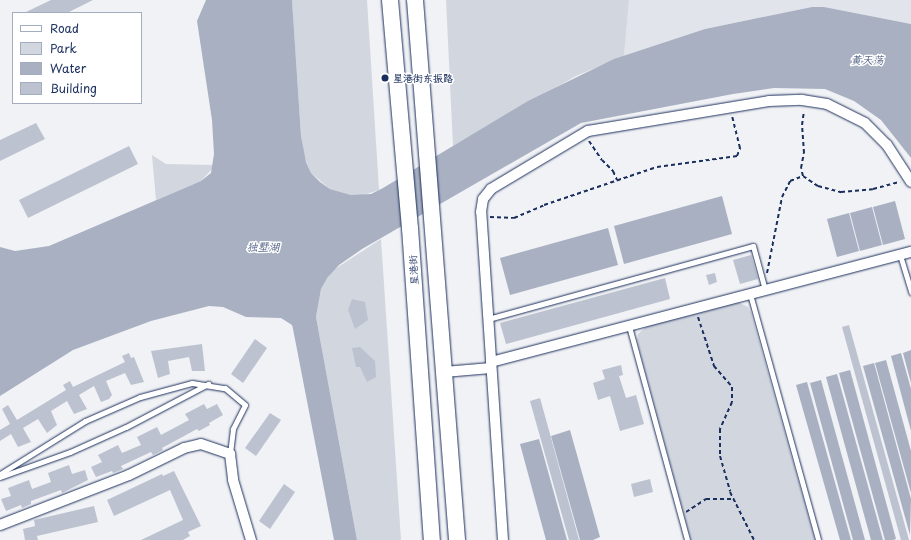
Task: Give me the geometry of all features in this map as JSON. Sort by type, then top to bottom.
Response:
[{"type":"main road","name":"星港街","points":[[390,0],[403,169],[410,228],[432,540]]},
{"type":"main road","points":[[415,0],[457,540]]},
{"type":"street","points":[[503,540],[481,216],[483,199],[491,189],[584,132],[769,101],[806,100],[827,104],[865,123],[887,145],[910,181]]},
{"type":"street","points":[[444,372],[491,365],[750,294],[764,285],[911,252]]},
{"type":"street","points":[[0,525],[129,475],[189,446],[207,445],[230,454],[233,480],[252,540]]},
{"type":"lane","points":[[488,319],[753,246],[764,285]]},
{"type":"lane","points":[[900,255],[911,292]]},
{"type":"lane","points":[[750,294],[818,540]]},
{"type":"lane","points":[[629,326],[687,540]]},
{"type":"lane","points":[[0,476],[70,429],[128,402],[180,384],[208,384],[233,392],[245,405],[234,429],[230,454]]},
{"type":"lane","points":[[0,476],[70,452],[118,431],[208,384]]},
{"type":"path","points":[[803,176],[802,125],[806,100]]},
{"type":"path","points":[[481,216],[509,219],[657,167],[739,154],[740,148],[729,108]]},
{"type":"path","points":[[584,132],[617,180]]},
{"type":"path","points":[[764,285],[770,268],[772,244],[782,197],[790,182],[798,176],[803,176],[828,191],[841,192],[873,189],[910,181]]},
{"type":"path","points":[[696,308],[712,362],[730,384],[733,392],[732,402],[722,421],[718,438],[722,467],[732,499],[754,540]]},
{"type":"path","points":[[680,516],[706,499],[732,499]]},
{"type":"shaded area","points":[[629,0],[911,0],[911,24],[824,7],[812,7],[705,29],[624,56]]},
{"type":"green space","points":[[292,0],[367,0],[379,190],[360,196],[351,195],[330,189],[311,173],[304,156],[301,136]]},
{"type":"green space","points":[[446,0],[629,0],[624,56],[576,76],[453,146]]},
{"type":"green space","points":[[152,155],[166,164],[213,165],[212,169],[201,181],[156,200]]},
{"type":"green space","points":[[381,239],[401,540],[357,540],[316,317],[321,289],[332,271]]},
{"type":"green space","points":[[738,302],[748,307],[751,313],[815,540],[691,540],[637,341],[638,334],[648,325]]},
{"type":"water","points":[[206,0],[292,0],[301,136],[306,162],[311,173],[320,182],[330,189],[351,195],[371,194],[383,188],[528,101],[614,59],[705,29],[812,7],[824,7],[911,24],[911,158],[881,120],[854,101],[825,89],[774,88],[733,94],[581,123],[362,249],[339,265],[328,277],[321,289],[316,317],[357,540],[334,540],[293,329],[292,325],[281,318],[246,317],[223,307],[209,306],[151,321],[73,350],[0,396],[0,247],[15,251],[49,246],[201,181],[211,173],[214,154],[212,120],[197,21]]},
{"type":"water","points":[[722,196],[732,234],[624,264],[614,226]]},
{"type":"water","points":[[895,201],[905,239],[883,245],[873,207]]},
{"type":"water","points":[[872,207],[882,245],[860,251],[850,213]]},
{"type":"water","points":[[849,213],[859,251],[837,257],[827,219]]},
{"type":"water","points":[[608,228],[618,265],[510,295],[500,258]]},
{"type":"water","points":[[911,350],[911,383],[903,353]]},
{"type":"water","points":[[901,353],[911,389],[911,431],[891,356]]},
{"type":"water","points":[[886,360],[911,451],[911,493],[875,363]]},
{"type":"water","points":[[874,363],[911,499],[910,535],[863,366]]},
{"type":"water","points":[[850,370],[896,539],[893,540],[885,540],[839,373]]},
{"type":"water","points":[[837,374],[883,540],[871,540],[826,377]]},
{"type":"water","points":[[821,380],[865,540],[853,540],[810,383]]},
{"type":"water","points":[[807,382],[851,540],[840,540],[796,385]]},
{"type":"water","points":[[570,430],[600,537],[593,540],[580,540],[551,436]]},
{"type":"water","points":[[539,439],[567,540],[546,540],[520,444]]},
{"type":"building","points":[[51,0],[93,0],[69,12],[26,12]]},
{"type":"building","points":[[36,123],[45,139],[0,161],[0,140]]},
{"type":"building","points":[[129,146],[138,164],[28,218],[19,200]]},
{"type":"building","points":[[751,255],[758,279],[740,284],[733,260]]},
{"type":"building","points":[[715,273],[717,282],[709,285],[706,275]]},
{"type":"building","points":[[665,278],[670,299],[506,344],[500,323]]},
{"type":"building","points":[[352,299],[365,302],[368,320],[355,329],[348,310]]},
{"type":"building","points":[[849,325],[909,540],[901,540],[842,327]]},
{"type":"building","points":[[255,339],[267,348],[243,383],[231,374]]},
{"type":"building","points":[[202,344],[205,371],[192,371],[189,357],[168,361],[170,374],[158,378],[151,351]]},
{"type":"building","points":[[360,347],[375,361],[376,377],[367,382],[360,367],[356,367],[352,348]]},
{"type":"building","points":[[129,353],[131,358],[134,357],[144,382],[131,385],[125,373],[106,381],[112,395],[109,399],[101,402],[94,386],[79,395],[87,409],[74,414],[67,401],[51,411],[57,425],[47,433],[38,419],[23,428],[31,442],[18,447],[11,434],[0,441],[0,430],[10,424],[2,409],[8,405],[17,420],[66,390],[63,385],[70,381],[73,387],[125,362],[122,356]]},
{"type":"building","points":[[621,365],[623,375],[619,376],[626,398],[636,395],[644,424],[620,431],[610,396],[598,400],[593,383],[605,379],[602,370]]},
{"type":"building","points":[[540,398],[579,540],[569,540],[530,401]]},
{"type":"building","points":[[204,404],[207,409],[217,404],[223,415],[209,423],[210,425],[199,431],[197,429],[162,448],[163,450],[153,455],[151,452],[121,466],[123,469],[113,473],[112,471],[96,477],[91,467],[102,462],[98,455],[118,445],[122,453],[141,445],[137,437],[157,427],[161,435],[189,420],[185,414]]},
{"type":"building","points":[[270,413],[281,420],[256,456],[245,448]]},
{"type":"building","points":[[69,465],[72,474],[85,470],[88,480],[62,493],[61,490],[31,501],[31,504],[22,508],[21,505],[6,511],[1,499],[11,496],[8,488],[29,480],[32,489],[51,482],[48,473]]},
{"type":"building","points":[[174,471],[201,526],[188,532],[190,536],[183,540],[141,540],[183,520],[170,490],[114,516],[107,500],[162,474],[163,476]]},
{"type":"building","points":[[650,479],[653,492],[634,497],[631,484]]},
{"type":"building","points":[[284,484],[295,492],[270,529],[259,521]]},
{"type":"building","points":[[94,506],[98,522],[37,536],[38,540],[25,540],[23,529],[35,526],[34,520]]},
{"type":"place","name":"星港街东振路","points":[[385,78]]},
{"type":"water label","name":"黄天荡","points":[[867,60]]},
{"type":"water label","name":"独墅湖","points":[[263,247]]}]
